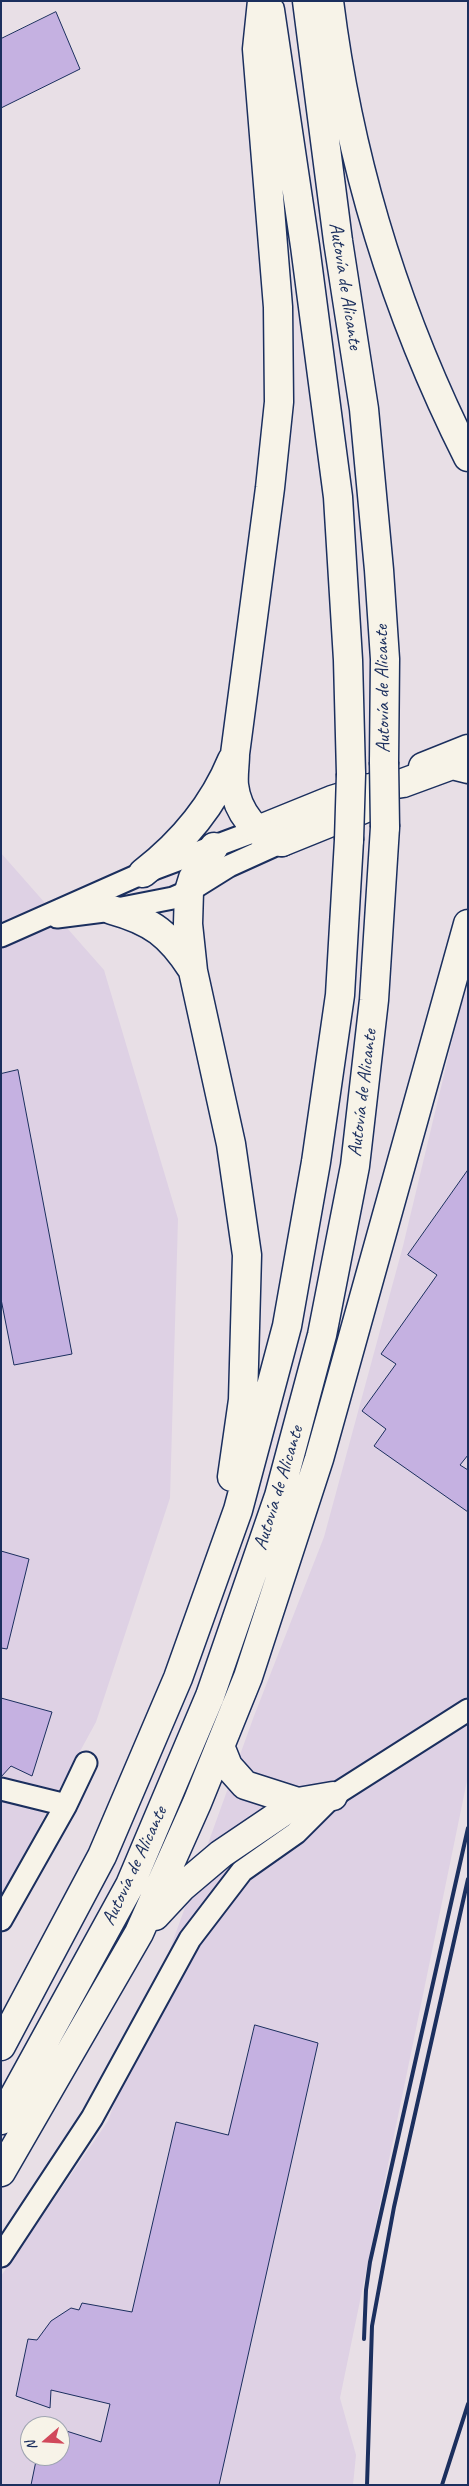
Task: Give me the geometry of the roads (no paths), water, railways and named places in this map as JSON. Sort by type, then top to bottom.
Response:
[{"type":"main road","points":[[262,1],[257,50],[278,307],[279,402],[270,488],[235,754],[234,785],[249,822],[270,836]]},
{"type":"main road","name":"Autovía de Alicante","points":[[1,2046],[102,1856],[178,1678],[238,1510],[287,1326],[316,1162],[340,995],[350,840],[361,781],[348,660],[338,498],[292,157],[268,1]]},
{"type":"main road","name":"Autovía de Alicante","points":[[1,2120],[130,1885],[210,1696],[279,1496],[322,1335],[355,1166],[374,1000],[385,827],[385,659],[364,409],[338,241],[307,1]]},
{"type":"main road","points":[[329,1],[337,57],[355,150],[374,223],[391,278],[449,419],[468,457]]},
{"type":"main road","points":[[143,873],[170,853],[193,827],[224,780],[235,754]]},
{"type":"main road","points":[[270,836],[361,781],[403,783],[452,766],[467,763]]},
{"type":"main road","points":[[270,836],[467,763]]},
{"type":"main road","points":[[214,847],[198,868],[189,891],[188,924],[193,971],[231,1144],[247,1255],[243,1400],[232,1473],[238,1510]]},
{"type":"main road","points":[[112,910],[149,923],[165,934],[179,949],[193,971]]},
{"type":"main road","points":[[1,2172],[139,1933],[248,1677],[319,1459],[468,924]]},
{"type":"main road","points":[[220,1746],[228,1766],[245,1785],[298,1802]]},
{"type":"main road","points":[[139,1933],[182,1887],[221,1854],[298,1802],[332,1796]]},
{"type":"street","points":[[1,936],[143,873],[214,847],[270,836]]},
{"type":"street","points":[[38,921],[112,910],[173,898],[189,891],[229,866],[270,836]]},
{"type":"street","points":[[1,2256],[92,2118],[190,1939],[242,1871],[296,1833],[332,1796],[468,1710]]},
{"type":"street","points":[[1,1920],[66,1805],[86,1763]]},
{"type":"street","points":[[1,1789],[66,1805]]},
{"type":"railway","points":[[364,2339],[366,2290],[370,2262],[468,1828]]},
{"type":"railway","points":[[367,2485],[372,2326],[394,2207],[468,1879]]},
{"type":"railway","points":[[442,2485],[468,2404]]}]
